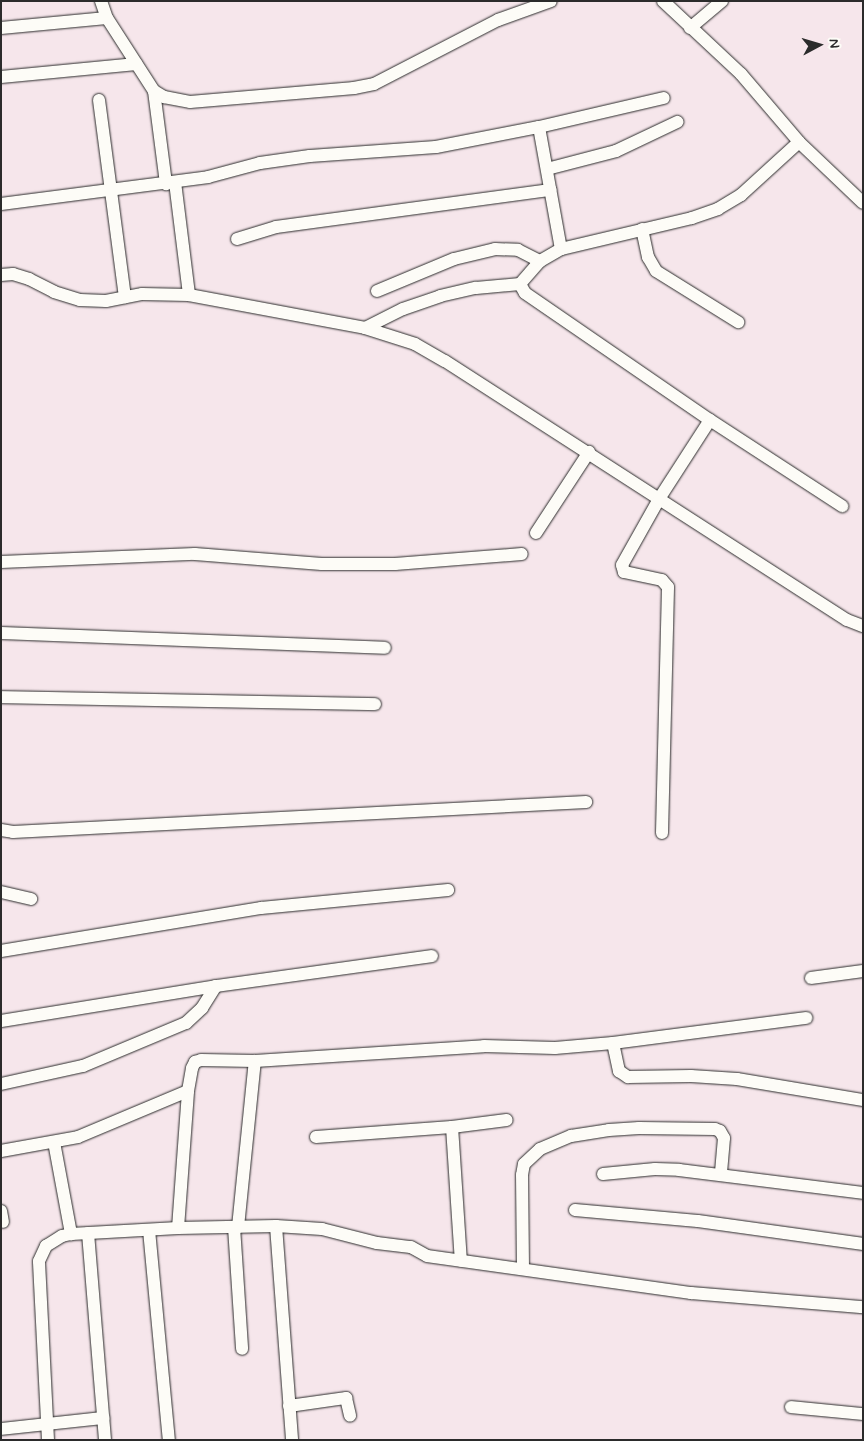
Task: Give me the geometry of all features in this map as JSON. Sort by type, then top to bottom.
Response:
[{"type":"street","points":[[101,1],[107,18],[154,91],[190,295]]},
{"type":"street","points":[[154,91],[169,99],[190,102],[354,88],[374,84],[498,20],[551,1]]},
{"type":"street","points":[[663,1],[690,28],[742,74],[799,142],[863,203]]},
{"type":"street","points":[[690,28],[722,1]]},
{"type":"street","points":[[1,28],[107,18]]},
{"type":"street","points":[[1,77],[136,64]]},
{"type":"street","points":[[1,204],[171,183],[208,177],[260,163],[310,156],[436,147],[539,127],[664,98]]},
{"type":"street","points":[[99,100],[126,297]]},
{"type":"street","points":[[547,169],[616,151],[677,122]]},
{"type":"street","points":[[539,127],[561,249]]},
{"type":"street","points":[[365,328],[403,309],[440,296],[476,288],[520,284],[540,261],[561,249],[692,218],[718,209],[741,195],[799,142]]},
{"type":"street","points":[[237,239],[276,227],[551,190]]},
{"type":"street","points":[[642,230],[648,257],[656,271],[738,322]]},
{"type":"street","points":[[377,291],[454,258],[495,249],[518,250],[540,261]]},
{"type":"street","points":[[1,275],[13,274],[29,279],[54,292],[80,300],[106,301],[142,294],[190,295],[365,328],[415,344],[445,360],[847,620],[863,626]]},
{"type":"street","points":[[520,284],[525,293],[710,420],[842,506]]},
{"type":"street","points":[[662,834],[668,587],[662,580],[622,570],[660,499],[710,420]]},
{"type":"street","points":[[536,533],[588,452]]},
{"type":"street","points":[[1,562],[195,554],[322,564],[395,564],[522,554]]},
{"type":"street","points":[[1,633],[385,648]]},
{"type":"street","points":[[1,697],[375,704]]},
{"type":"street","points":[[1,830],[13,832],[586,802]]},
{"type":"street","points":[[1,951],[261,908],[448,890]]},
{"type":"street","points":[[1,892],[31,899]]},
{"type":"street","points":[[1,1021],[216,986],[432,956]]},
{"type":"street","points":[[811,978],[863,971]]},
{"type":"street","points":[[1,1084],[83,1066],[186,1022],[202,1008],[216,986]]},
{"type":"street","points":[[178,1228],[188,1091],[195,1062],[201,1060],[255,1061],[484,1046],[555,1048],[614,1043],[806,1018]]},
{"type":"street","points":[[614,1043],[619,1071],[628,1077],[691,1076],[737,1079],[863,1100]]},
{"type":"street","points":[[242,1350],[236,1227],[255,1061]]},
{"type":"street","points":[[1,1151],[78,1137],[188,1091]]},
{"type":"street","points":[[316,1137],[452,1127],[507,1120]]},
{"type":"street","points":[[452,1127],[461,1261]]},
{"type":"street","points":[[523,1269],[522,1175],[524,1164],[540,1149],[571,1136],[610,1130],[715,1129],[720,1131],[724,1138],[721,1175]]},
{"type":"street","points":[[54,1142],[71,1234]]},
{"type":"street","points":[[603,1174],[655,1169],[721,1175],[863,1193]]},
{"type":"street","points":[[575,1210],[698,1220],[863,1244]]},
{"type":"street","points":[[276,1226],[292,1440]]},
{"type":"street","points":[[48,1440],[39,1261],[46,1246],[53,1240],[71,1234],[178,1228],[276,1226],[322,1229],[376,1243],[411,1247],[427,1256],[461,1261],[691,1293],[863,1307]]},
{"type":"street","points":[[149,1230],[169,1440]]},
{"type":"street","points":[[88,1233],[105,1440]]},
{"type":"street","points":[[289,1406],[346,1398],[350,1416]]},
{"type":"street","points":[[791,1407],[863,1414]]},
{"type":"street","points":[[1,1429],[103,1418]]}]
